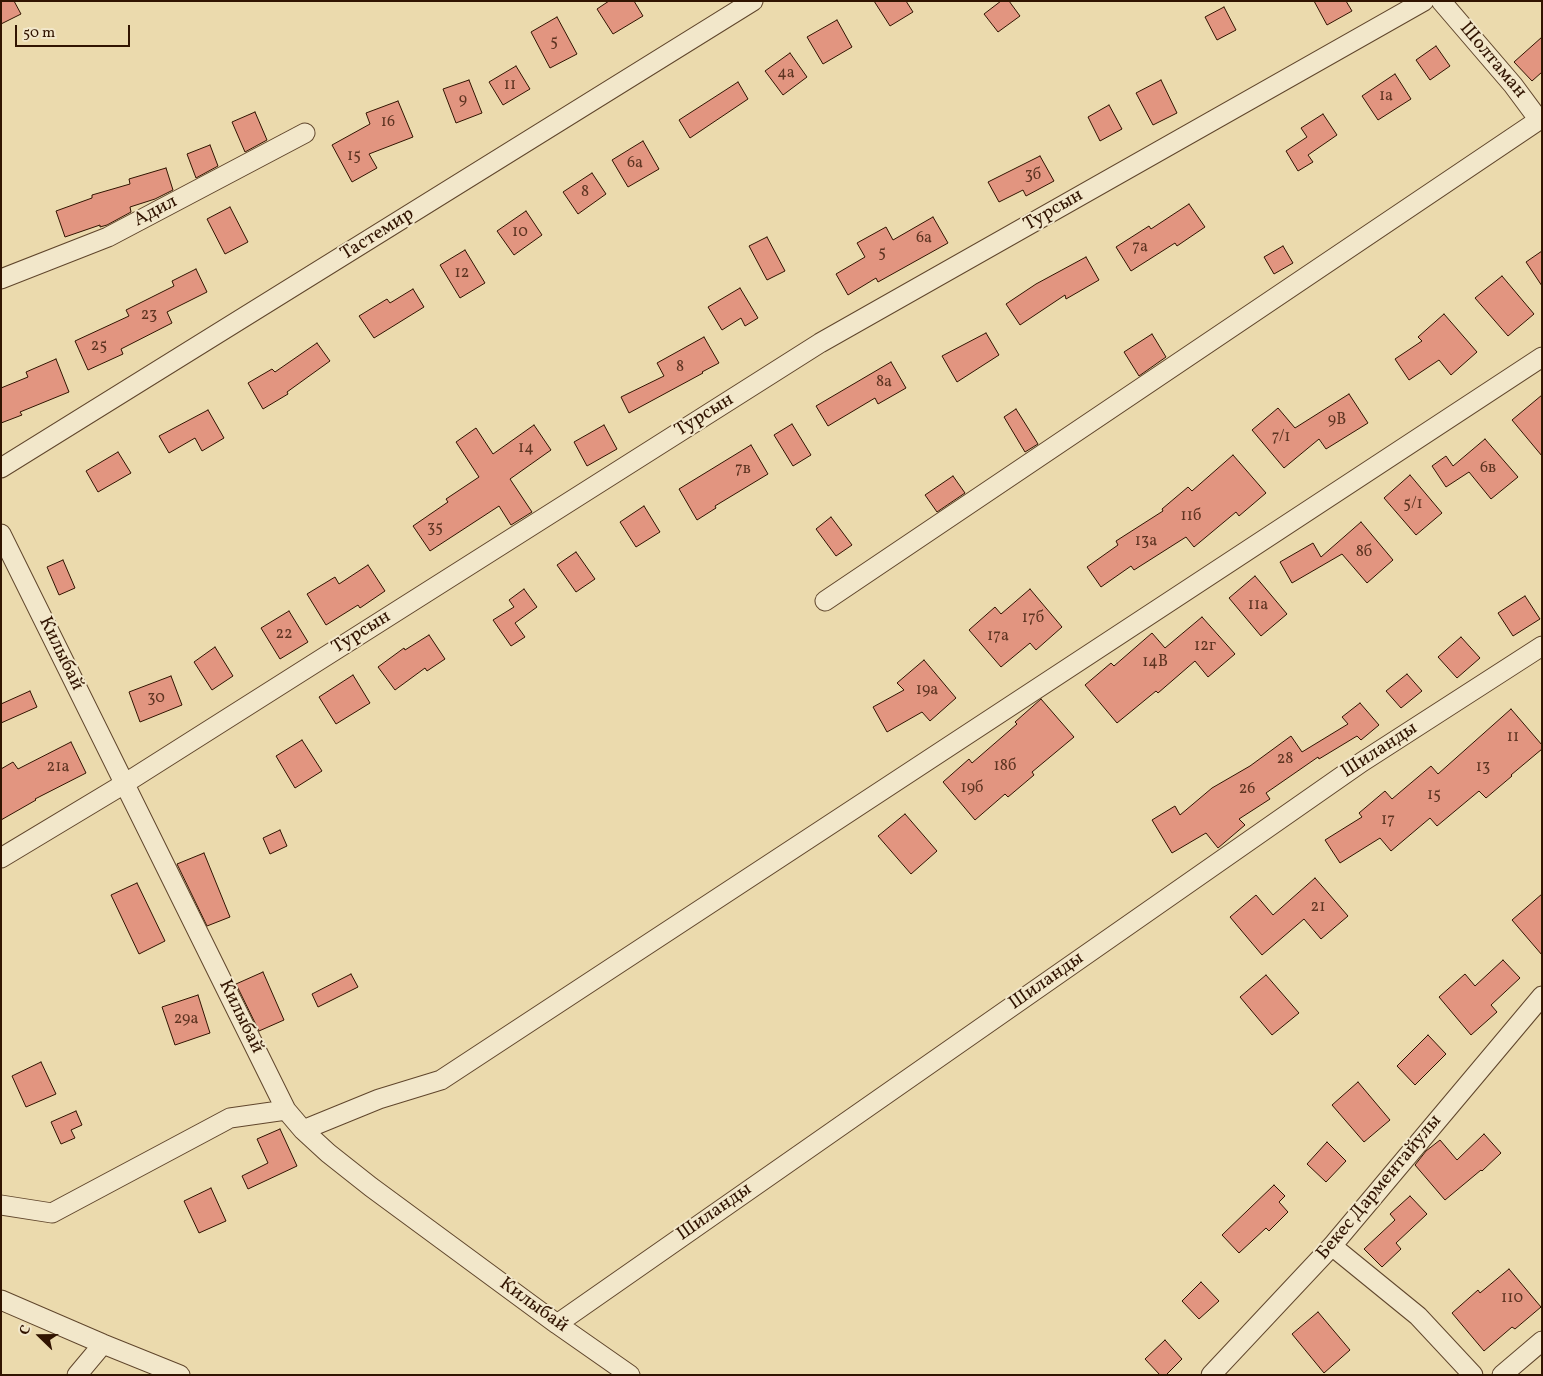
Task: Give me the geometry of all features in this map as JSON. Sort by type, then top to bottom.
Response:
[{"type":"street","name":"Тастемир","points":[[1,468],[753,1]]},
{"type":"street","name":"Турсын","points":[[1,858],[124,784],[820,343],[1424,1]]},
{"type":"street","name":"Шолтаман","points":[[1441,1],[1541,119]]},
{"type":"street","points":[[825,602],[1541,119]]},
{"type":"street","name":"Адил","points":[[1,279],[108,237],[305,133]]},
{"type":"street","points":[[303,1130],[379,1099],[441,1080],[1542,357]]},
{"type":"street","name":"Килыбай","points":[[1,534],[6,558],[124,784],[286,1110],[303,1130],[328,1153],[371,1187],[557,1324],[630,1375]]},
{"type":"street","name":"Шиланды","points":[[557,1324],[1362,762],[1542,646]]},
{"type":"street","name":"Бекес Дарментайулы","points":[[1211,1375],[1332,1246],[1542,996]]},
{"type":"street","points":[[1,1205],[52,1213],[230,1118],[286,1110]]},
{"type":"street","points":[[1332,1246],[1418,1316],[1473,1375]]},
{"type":"street","points":[[1,1300],[180,1375]]},
{"type":"street","points":[[1502,1375],[1542,1342]]},
{"type":"street","points":[[76,1375],[103,1344]]},
{"type":"building","points":[[1,1],[14,1],[21,14],[1,24]]},
{"type":"building","points":[[609,1],[634,1],[643,16],[613,34],[597,9]]},
{"type":"building","points":[[874,1],[906,1],[913,12],[890,26]]},
{"type":"building","points":[[1001,1],[1009,1],[1020,16],[998,32],[984,14]]},
{"type":"building","points":[[1314,1],[1346,1],[1352,11],[1327,25]]},
{"type":"building","points":[[1224,7],[1236,30],[1217,40],[1205,17]]},
{"type":"building","points":[[557,17],[577,54],[550,68],[531,32]]},
{"type":"building","points":[[837,20],[852,47],[823,64],[807,37]]},
{"type":"building","points":[[1542,37],[1542,72],[1532,81],[1514,62]]},
{"type":"building","points":[[1436,46],[1450,66],[1430,80],[1416,60]]},
{"type":"building","points":[[790,53],[807,77],[783,95],[765,71]]},
{"type":"building","points":[[516,66],[530,89],[503,105],[489,82]]},
{"type":"building","points":[[1395,74],[1411,99],[1378,120],[1362,96]]},
{"type":"building","points":[[469,80],[482,113],[456,123],[443,89]]},
{"type":"building","points":[[1161,80],[1177,113],[1153,125],[1136,93]]},
{"type":"building","points":[[738,82],[748,99],[690,138],[679,120]]},
{"type":"building","points":[[398,101],[413,137],[369,154],[377,168],[352,182],[332,145],[370,124],[366,113]]},
{"type":"building","points":[[1109,105],[1122,129],[1100,141],[1088,117]]},
{"type":"building","points":[[255,112],[267,140],[245,152],[232,122]]},
{"type":"building","points":[[1323,114],[1337,135],[1308,155],[1313,162],[1298,171],[1286,151],[1307,137],[1301,128]]},
{"type":"building","points":[[643,141],[659,169],[628,187],[612,160]]},
{"type":"building","points":[[210,145],[218,166],[196,178],[187,154]]},
{"type":"building","points":[[1040,156],[1054,181],[1026,196],[1023,190],[999,202],[988,182]]},
{"type":"building","points":[[166,168],[173,190],[155,199],[130,207],[131,212],[107,225],[100,227],[100,225],[65,237],[56,211],[92,198],[92,195],[130,184],[129,179]]},
{"type":"building","points":[[592,173],[606,194],[578,214],[563,192]]},
{"type":"building","points":[[1189,204],[1205,227],[1177,246],[1175,243],[1131,271],[1116,247],[1149,226],[1151,229]]},
{"type":"building","points":[[230,207],[248,242],[225,254],[207,219]]},
{"type":"building","points":[[526,211],[542,235],[514,255],[497,231]]},
{"type":"building","points":[[933,217],[948,243],[878,282],[876,278],[848,295],[836,274],[865,257],[857,243],[886,227],[893,240]]},
{"type":"building","points":[[767,237],[785,271],[767,280],[749,246]]},
{"type":"building","points":[[1283,246],[1293,263],[1274,274],[1264,257]]},
{"type":"building","points":[[465,250],[485,283],[460,298],[440,265]]},
{"type":"building","points":[[1542,251],[1542,286],[1526,262]]},
{"type":"building","points":[[1086,257],[1099,280],[1066,299],[1065,295],[1020,325],[1006,304],[1036,284]]},
{"type":"building","points":[[196,269],[207,292],[167,312],[172,323],[121,349],[123,354],[88,370],[75,341],[129,316],[126,310],[174,286],[172,281]]},
{"type":"building","points":[[1502,276],[1534,314],[1508,336],[1475,298]]},
{"type":"building","points":[[740,288],[758,318],[745,326],[741,318],[722,330],[708,307]]},
{"type":"building","points":[[413,289],[424,307],[374,338],[359,316],[387,299],[390,303]]},
{"type":"building","points":[[1444,314],[1477,352],[1451,375],[1439,360],[1409,380],[1395,359],[1422,341],[1418,337]]},
{"type":"building","points":[[986,333],[999,355],[957,382],[942,356]]},
{"type":"building","points":[[1152,334],[1166,357],[1139,376],[1124,352]]},
{"type":"building","points":[[704,337],[719,363],[629,413],[621,397],[664,376],[657,363]]},
{"type":"building","points":[[317,343],[330,361],[287,392],[288,394],[263,409],[248,383],[272,369],[275,372]]},
{"type":"building","points":[[56,359],[69,392],[20,412],[22,415],[1,423],[1,388],[28,377],[26,372]]},
{"type":"building","points":[[891,362],[906,388],[878,404],[875,398],[828,426],[816,406]]},
{"type":"building","points":[[1349,394],[1368,423],[1326,449],[1319,439],[1284,468],[1252,430],[1278,408],[1295,428]]},
{"type":"building","points":[[1542,395],[1542,456],[1512,420]]},
{"type":"building","points":[[1016,409],[1038,444],[1025,452],[1004,417]]},
{"type":"building","points":[[208,410],[224,438],[202,451],[195,438],[169,453],[159,436]]},
{"type":"building","points":[[792,424],[811,455],[793,466],[774,435]]},
{"type":"building","points":[[534,425],[551,450],[510,479],[532,512],[511,525],[499,506],[430,551],[413,526],[448,502],[446,499],[479,477],[456,442],[476,428],[493,454]]},
{"type":"building","points":[[604,425],[617,449],[587,466],[574,442]]},
{"type":"building","points":[[1485,439],[1518,477],[1491,499],[1469,472],[1446,487],[1432,466],[1446,456],[1453,466]]},
{"type":"building","points":[[751,445],[768,474],[715,506],[716,508],[697,520],[679,489]]},
{"type":"building","points":[[118,452],[131,473],[98,492],[86,471]]},
{"type":"building","points":[[1233,455],[1266,493],[1239,516],[1236,512],[1194,547],[1186,537],[1134,570],[1131,566],[1101,587],[1087,567],[1118,545],[1116,541],[1163,511],[1162,509],[1188,487],[1192,491]]},
{"type":"building","points":[[1410,475],[1442,513],[1416,535],[1384,498]]},
{"type":"building","points":[[953,476],[965,493],[937,512],[925,495]]},
{"type":"building","points":[[644,506],[660,532],[636,547],[620,522]]},
{"type":"building","points":[[831,517],[852,545],[836,556],[816,529]]},
{"type":"building","points":[[1361,522],[1393,560],[1367,583],[1342,554],[1292,583],[1280,562],[1313,543],[1321,557]]},
{"type":"building","points":[[576,552],[595,579],[576,592],[557,565]]},
{"type":"building","points":[[63,560],[75,588],[59,595],[47,567]]},
{"type":"building","points":[[368,565],[385,591],[360,608],[358,605],[326,625],[307,594],[335,577],[339,584]]},
{"type":"building","points":[[1255,576],[1287,614],[1261,636],[1229,598]]},
{"type":"building","points":[[524,589],[537,607],[515,623],[525,637],[511,646],[493,620],[514,607],[509,600]]},
{"type":"building","points":[[1030,589],[1062,627],[1036,650],[1030,643],[1001,667],[969,630],[995,607],[1001,614]]},
{"type":"building","points":[[1525,596],[1540,619],[1513,636],[1498,613]]},
{"type":"building","points":[[289,611],[308,642],[280,659],[261,628]]},
{"type":"building","points":[[1202,617],[1235,654],[1208,677],[1195,661],[1158,693],[1156,691],[1117,723],[1085,685],[1111,663],[1114,666],[1152,633],[1165,648]]},
{"type":"building","points":[[429,635],[445,659],[427,671],[425,668],[395,690],[378,667],[404,648],[405,650]]},
{"type":"building","points":[[1461,637],[1480,658],[1457,678],[1438,657]]},
{"type":"building","points":[[215,647],[233,676],[212,690],[194,662]]},
{"type":"building","points":[[924,660],[956,698],[930,721],[922,712],[887,732],[873,707],[904,690],[897,683]]},
{"type":"building","points":[[1407,674],[1422,691],[1401,708],[1386,691]]},
{"type":"building","points":[[353,675],[370,703],[336,724],[319,697]]},
{"type":"building","points":[[171,676],[182,705],[140,722],[129,692]]},
{"type":"building","points":[[30,691],[37,707],[1,723],[1,704]]},
{"type":"building","points":[[1041,699],[1074,737],[1032,772],[1034,775],[1008,797],[1005,794],[975,820],[943,782],[969,759],[972,763],[1017,724],[1015,722]]},
{"type":"building","points":[[1360,703],[1379,725],[1361,740],[1357,736],[1319,759],[1318,757],[1266,793],[1270,799],[1239,819],[1245,825],[1218,848],[1206,833],[1172,853],[1152,820],[1175,806],[1180,815],[1212,788],[1250,766],[1291,736],[1302,752],[1348,724],[1342,717]]},
{"type":"building","points":[[1511,709],[1542,745],[1542,749],[1486,798],[1479,791],[1437,826],[1430,818],[1391,851],[1380,838],[1340,863],[1325,840],[1362,817],[1359,813],[1385,791],[1392,799],[1431,766],[1438,774]]},
{"type":"building","points":[[302,740],[322,771],[295,788],[276,756]]},
{"type":"building","points":[[71,742],[86,773],[35,799],[1,820],[1,769],[13,762],[18,769]]},
{"type":"building","points":[[905,814],[937,851],[911,874],[878,836]]},
{"type":"building","points":[[280,830],[287,846],[270,854],[263,838]]},
{"type":"building","points":[[204,853],[230,917],[207,926],[177,864]]},
{"type":"building","points":[[1315,878],[1348,916],[1321,939],[1304,919],[1262,955],[1230,917],[1256,895],[1273,915]]},
{"type":"building","points":[[137,883],[165,941],[139,954],[111,895]]},
{"type":"building","points":[[1542,894],[1542,955],[1512,920]]},
{"type":"building","points":[[1503,960],[1520,978],[1491,1005],[1497,1012],[1471,1035],[1439,997],[1465,974],[1475,986]]},
{"type":"building","points":[[263,972],[284,1020],[259,1031],[236,984]]},
{"type":"building","points":[[351,974],[358,987],[318,1007],[312,994]]},
{"type":"building","points":[[1266,975],[1299,1013],[1272,1035],[1240,997]]},
{"type":"building","points":[[198,995],[210,1033],[175,1045],[162,1007]]},
{"type":"building","points":[[1428,1035],[1446,1054],[1415,1085],[1397,1066]]},
{"type":"building","points":[[41,1062],[56,1094],[26,1107],[12,1076]]},
{"type":"building","points":[[1358,1082],[1390,1120],[1364,1142],[1332,1105]]},
{"type":"building","points":[[76,1111],[82,1125],[71,1130],[75,1138],[61,1144],[51,1122]]},
{"type":"building","points":[[280,1129],[297,1166],[248,1189],[242,1176],[268,1163],[257,1139]]},
{"type":"building","points":[[1484,1134],[1501,1153],[1482,1171],[1445,1200],[1415,1165],[1426,1151],[1440,1140],[1457,1160]]},
{"type":"building","points":[[1327,1142],[1346,1161],[1326,1182],[1307,1164]]},
{"type":"building","points":[[1274,1185],[1285,1196],[1279,1202],[1288,1212],[1269,1231],[1266,1228],[1239,1253],[1222,1235]]},
{"type":"building","points":[[211,1188],[226,1221],[199,1233],[184,1201]]},
{"type":"building","points":[[1410,1196],[1427,1214],[1396,1243],[1401,1249],[1382,1267],[1364,1249],[1395,1220],[1390,1214]]},
{"type":"building","points":[[1509,1269],[1541,1307],[1515,1329],[1512,1327],[1484,1351],[1452,1313],[1478,1290],[1480,1293]]},
{"type":"building","points":[[1201,1282],[1219,1301],[1199,1319],[1182,1301]]},
{"type":"building","points":[[1318,1312],[1350,1350],[1324,1373],[1292,1334]]},
{"type":"building","points":[[1165,1340],[1182,1359],[1166,1375],[1160,1375],[1145,1359]]}]
